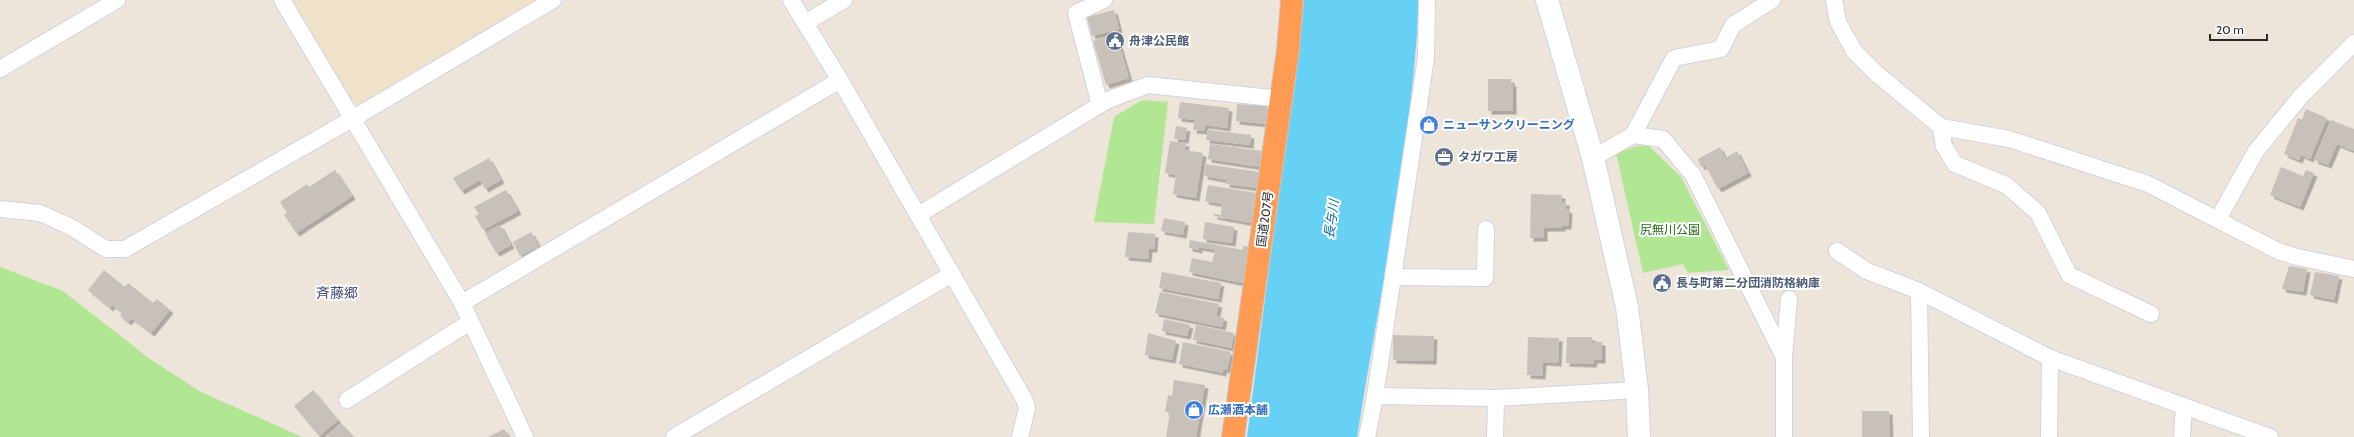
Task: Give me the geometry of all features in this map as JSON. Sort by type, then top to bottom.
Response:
[{"type":"highway","name":"国道207号","points":[[1233,437],[1252,312],[1288,50],[1292,0]]},
{"type":"street","points":[[0,69],[117,0]]},
{"type":"street","points":[[282,0],[462,303],[525,437]]},
{"type":"street","points":[[0,209],[40,213],[71,227],[106,249],[125,249],[352,119],[553,0]]},
{"type":"street","points":[[791,0],[840,80],[1024,399],[1027,408],[1020,437]]},
{"type":"street","points":[[805,23],[844,0]]},
{"type":"street","points":[[1100,105],[1076,13],[1104,0]]},
{"type":"street","points":[[1367,437],[1375,396],[1426,58],[1427,0]]},
{"type":"street","points":[[1547,0],[1593,158],[1627,307],[1637,390],[1639,437]]},
{"type":"street","points":[[1593,158],[1633,135],[1674,58],[1721,49],[1733,25],[1772,0]]},
{"type":"street","points":[[1834,0],[1838,22],[1854,51],[1877,74],[1940,127],[2009,139],[2148,184],[2278,251],[2297,257],[2354,269]]},
{"type":"street","points":[[2218,219],[2256,151],[2302,95],[2354,43]]},
{"type":"street","points":[[462,303],[840,80]]},
{"type":"street","points":[[918,215],[1100,105],[1148,85],[1281,99]]},
{"type":"street","points":[[1940,127],[1944,146],[1955,164],[2006,185],[2038,213],[2069,275],[2151,314]]},
{"type":"street","points":[[1633,135],[1663,139],[1693,175],[1784,357]]},
{"type":"street","points":[[1393,277],[1485,278],[1486,229]]},
{"type":"street","points":[[1836,251],[1867,271],[1919,291],[2050,358],[2270,437]]},
{"type":"street","points":[[674,437],[952,274]]},
{"type":"street","points":[[1919,291],[1921,437]]},
{"type":"street","points":[[1784,437],[1784,357],[1789,299]]},
{"type":"street","points":[[346,400],[470,322]]},
{"type":"street","points":[[2049,437],[2050,358]]},
{"type":"street","points":[[1375,396],[1496,398],[1637,390]]},
{"type":"street","points":[[1495,437],[1496,398]]},
{"type":"street","points":[[2182,437],[2184,406]]},
{"type":"shaded area","points":[[286,0],[537,0],[362,105],[348,104]]},
{"type":"green space","points":[[1142,100],[1168,102],[1154,224],[1094,222],[1114,117]]},
{"type":"green space","name":"尻無川公園","points":[[1637,146],[1649,146],[1681,177],[1729,270],[1688,273],[1683,264],[1643,273],[1616,153]]},
{"type":"green space","points":[[0,267],[63,291],[150,359],[201,392],[302,437],[0,437]]},
{"type":"water","name":"長与川","points":[[1304,0],[1419,0],[1410,110],[1394,219],[1357,437],[1247,437]]},
{"type":"building","points":[[1114,10],[1119,29],[1092,36],[1087,17]]},
{"type":"building","points":[[1116,34],[1129,78],[1106,85],[1093,41]]},
{"type":"building","points":[[1488,79],[1511,79],[1511,83],[1513,83],[1513,111],[1488,111]]},
{"type":"building","points":[[1180,102],[1229,108],[1227,128],[1205,125],[1204,131],[1193,130],[1195,120],[1178,118]]},
{"type":"building","points":[[1237,104],[1267,106],[1266,124],[1236,121]]},
{"type":"building","points":[[2306,109],[2327,118],[2310,159],[2301,155],[2299,160],[2284,154],[2298,118],[2302,120]]},
{"type":"building","points":[[2331,120],[2354,129],[2354,151],[2337,144],[2328,165],[2314,160]]},
{"type":"building","points":[[1176,126],[1187,128],[1185,140],[1174,139]]},
{"type":"building","points":[[1208,130],[1251,135],[1250,145],[1206,140]]},
{"type":"building","points":[[1170,141],[1186,143],[1185,150],[1203,153],[1196,198],[1173,194],[1176,175],[1165,173]]},
{"type":"building","points":[[1210,144],[1262,151],[1260,167],[1208,159]]},
{"type":"building","points":[[1720,147],[1725,158],[1737,151],[1748,173],[1718,189],[1705,165],[1701,167],[1698,159]]},
{"type":"building","points":[[489,158],[501,180],[485,189],[480,180],[461,191],[453,178]]},
{"type":"building","points":[[1206,164],[1259,172],[1257,188],[1226,184],[1227,180],[1204,176]]},
{"type":"building","points":[[2281,167],[2303,176],[2306,170],[2314,173],[2300,207],[2270,195]]},
{"type":"building","points":[[335,170],[352,196],[296,233],[284,215],[287,213],[280,202],[307,184],[309,187]]},
{"type":"building","points":[[1208,185],[1256,193],[1251,223],[1214,216],[1214,214],[1221,215],[1222,204],[1205,201]]},
{"type":"building","points":[[506,190],[518,211],[483,230],[475,216],[479,214],[474,207]]},
{"type":"building","points":[[1531,194],[1562,195],[1561,202],[1566,202],[1566,209],[1569,210],[1568,226],[1562,226],[1562,228],[1544,228],[1544,238],[1530,238]]},
{"type":"building","points":[[1164,218],[1185,222],[1183,235],[1161,231]]},
{"type":"building","points":[[1205,222],[1234,227],[1232,243],[1203,239]]},
{"type":"building","points":[[500,225],[511,245],[496,253],[485,233]]},
{"type":"building","points":[[531,232],[539,246],[520,256],[513,242]]},
{"type":"building","points":[[1128,232],[1155,234],[1154,249],[1149,249],[1148,259],[1125,257]]},
{"type":"building","points":[[1190,240],[1243,250],[1243,246],[1249,247],[1242,283],[1189,272],[1192,258],[1212,262],[1215,250],[1199,247],[1199,250],[1189,248]]},
{"type":"building","points":[[2289,266],[2307,269],[2303,292],[2282,289]]},
{"type":"building","points":[[104,270],[125,287],[128,283],[153,303],[157,299],[170,310],[151,333],[131,318],[128,322],[120,316],[122,313],[112,305],[110,308],[88,290]]},
{"type":"building","points":[[1162,272],[1221,283],[1218,299],[1159,288]]},
{"type":"building","points":[[2315,272],[2339,276],[2334,300],[2310,295]]},
{"type":"building","points":[[1160,292],[1219,304],[1216,316],[1224,318],[1222,327],[1155,313]]},
{"type":"building","points":[[1164,319],[1190,325],[1187,336],[1162,331]]},
{"type":"building","points":[[1196,325],[1234,333],[1231,348],[1193,340]]},
{"type":"building","points":[[1148,333],[1176,341],[1172,360],[1145,355]]},
{"type":"building","points":[[1393,335],[1434,336],[1433,361],[1393,360]]},
{"type":"building","points":[[1528,337],[1559,338],[1558,363],[1543,362],[1542,376],[1527,375]]},
{"type":"building","points":[[1567,337],[1592,337],[1592,342],[1602,342],[1602,360],[1594,360],[1593,364],[1566,363]]},
{"type":"building","points":[[1183,342],[1231,352],[1227,370],[1223,369],[1223,373],[1179,364]]},
{"type":"building","points":[[1174,380],[1205,385],[1196,437],[1166,437],[1170,412],[1165,412],[1168,395],[1172,396]]},
{"type":"building","points":[[313,390],[338,420],[319,436],[294,406]]},
{"type":"building","points":[[1862,411],[1889,411],[1890,437],[1862,437]]},
{"type":"building","points":[[341,423],[354,437],[325,437]]},
{"type":"building","points":[[504,429],[509,437],[488,437]]},
{"type":"place","name":"舟津公民館","points":[[1115,41]]},
{"type":"place","name":"ニューサンクリーニング","points":[[1429,125]]},
{"type":"place","name":"タガワ工房","points":[[1444,157]]},
{"type":"place","name":"長与町第二分団消防格納庫","points":[[1662,283]]},
{"type":"place","name":"広瀬酒本舗","points":[[1194,410]]},
{"type":"district","name":"斉藤郷","points":[[337,293]]}]
